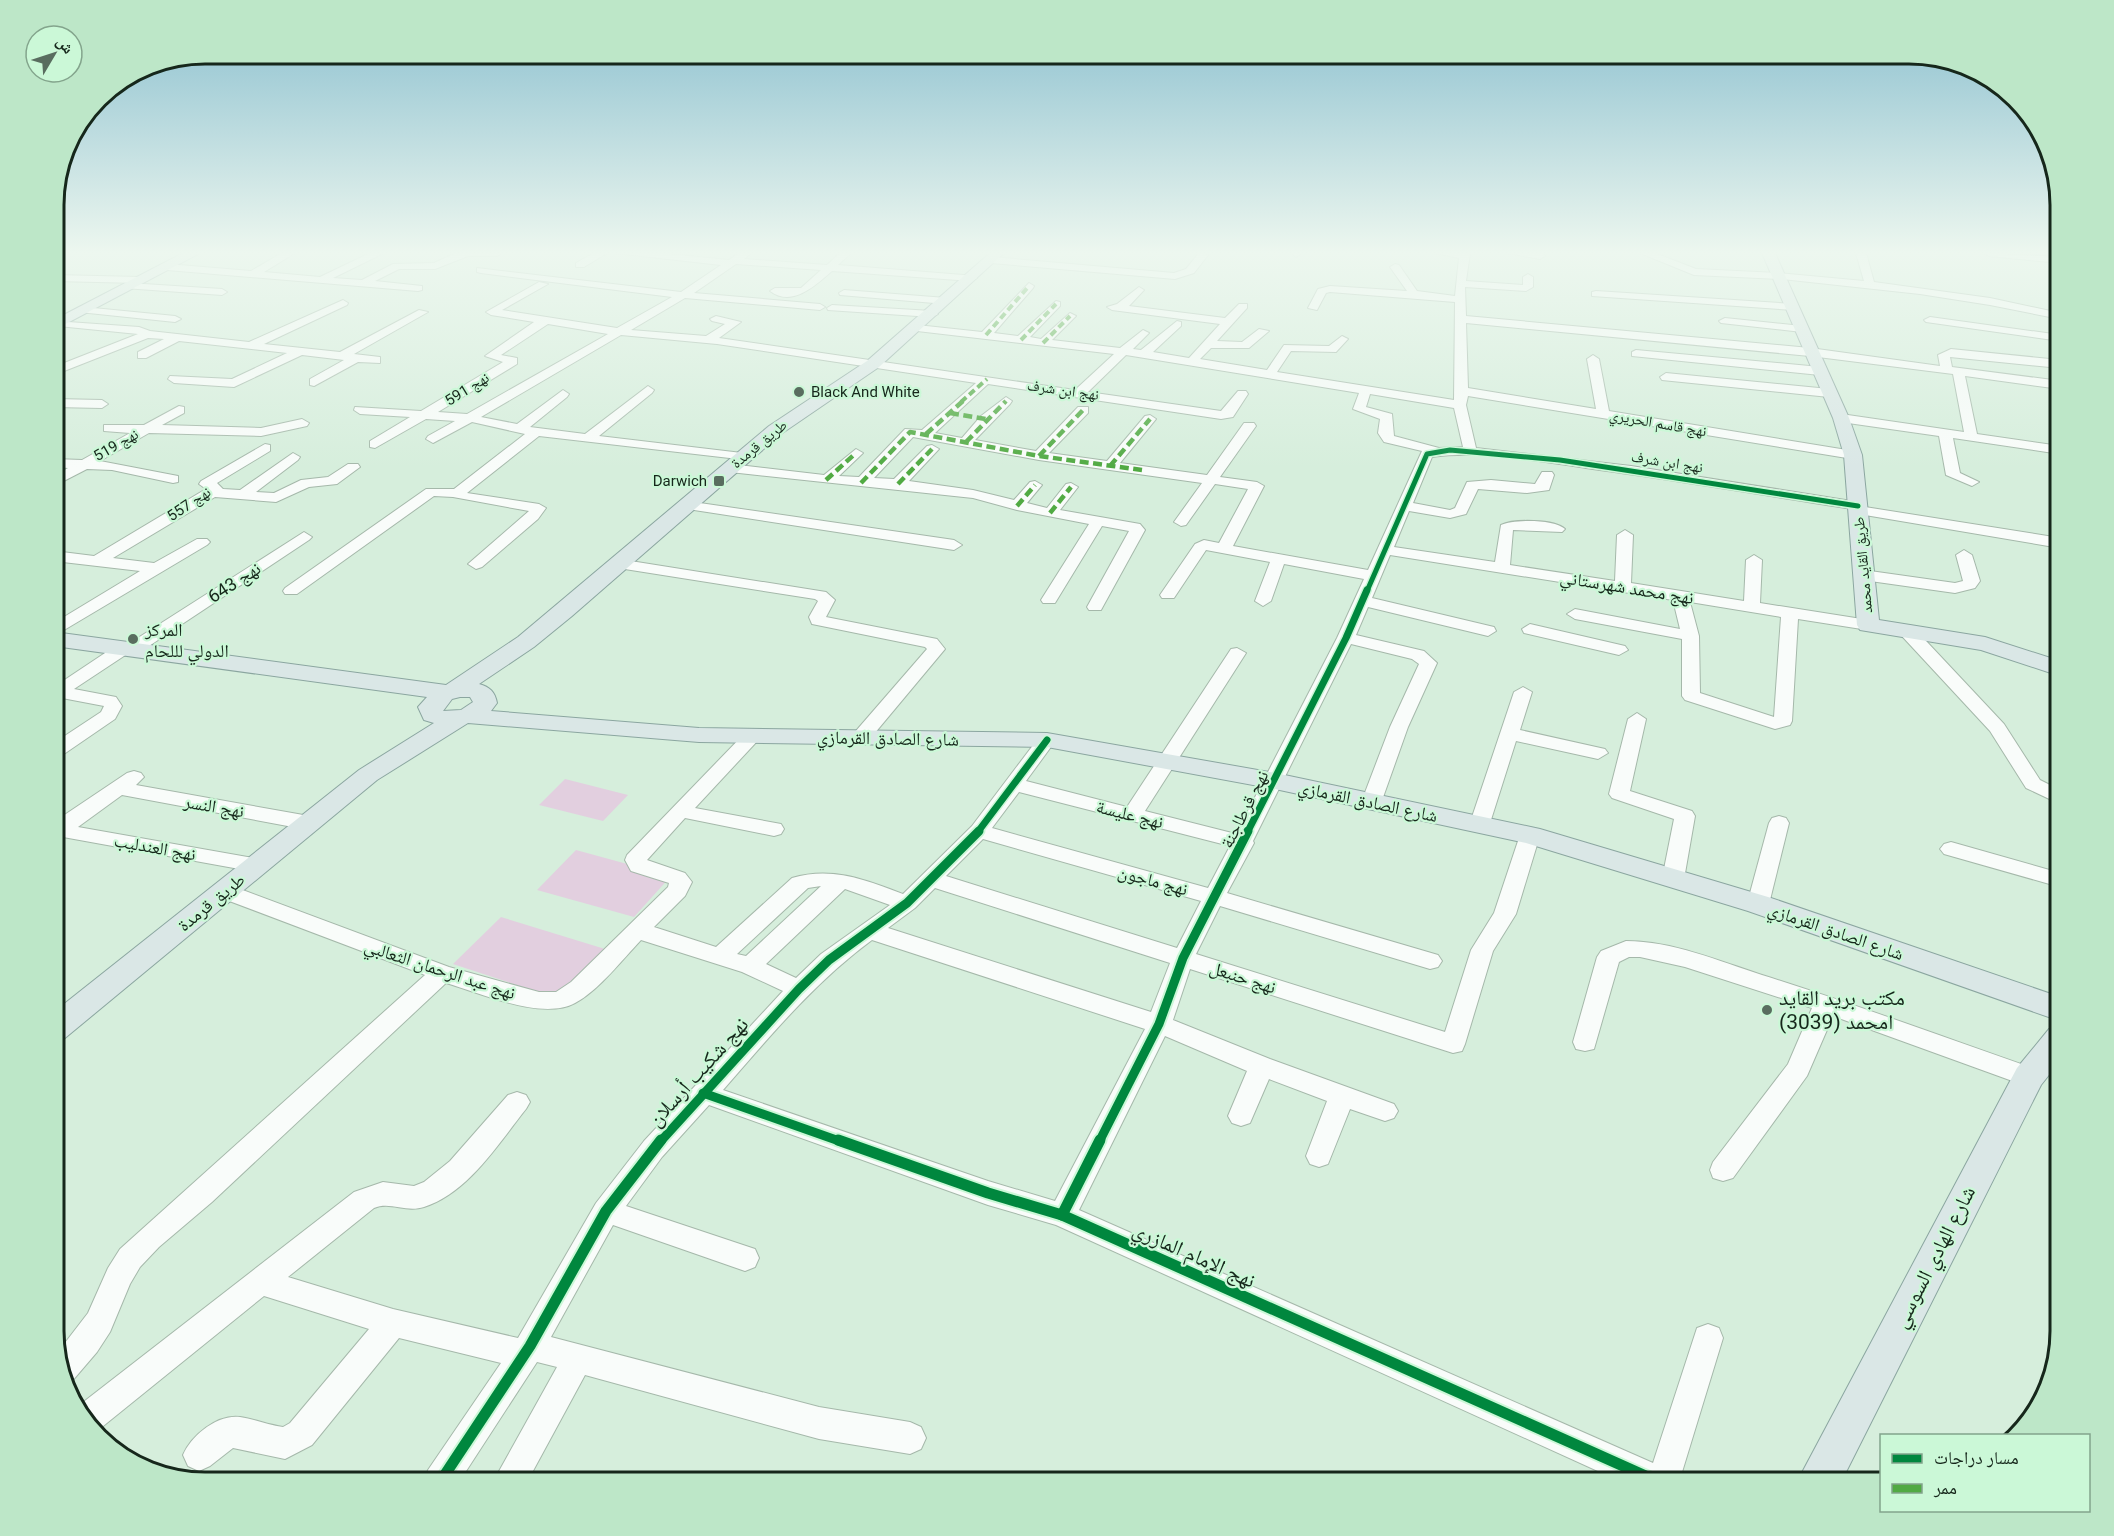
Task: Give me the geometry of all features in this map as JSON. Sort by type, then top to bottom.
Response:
[{"type":"main road","name":"طريق قرمدة","points":[[65,1015],[368,775],[430,709],[437,698],[450,692],[526,642],[783,424],[873,364],[921,325]]},
{"type":"main road","name":"طريق القايد محمد","points":[[1800,325],[1810,352],[1841,418],[1853,455],[1869,625],[2008,650],[2050,665]]},
{"type":"main road","points":[[65,640],[130,647],[377,686],[450,692]]},
{"type":"main road","name":"طريق قرمدة","points":[[368,775],[482,707],[494,683],[526,642]]},
{"type":"main road","points":[[377,686],[430,709]]},
{"type":"main road","name":"شارع الصادق القرمازي","points":[[450,692],[475,690],[481,692],[486,700],[580,725]]},
{"type":"main road","name":"شارع الصادق القرمازي","points":[[430,709],[433,715],[445,719],[464,717],[644,732],[753,736],[1047,740],[1275,782],[1530,835],[1758,904],[2050,1006]]},
{"type":"main road","name":"شارع الهادي السوسي","points":[[1823,1472],[2029,1077],[2050,1051]]},
{"type":"street","points":[[95,325],[139,330],[147,334],[376,360]]},
{"type":"street","points":[[250,346],[296,325]]},
{"type":"street","points":[[342,356],[400,325]]},
{"type":"street","name":"نهج 591","points":[[375,444],[513,361],[491,356],[538,325]]},
{"type":"street","name":"نهج ابن شرف","points":[[563,325],[713,341],[1221,414],[1228,414],[1242,394]]},
{"type":"street","points":[[433,439],[632,325]]},
{"type":"street","points":[[713,341],[732,325]]},
{"type":"street","points":[[713,341],[740,325]]},
{"type":"street","points":[[986,335],[995,325]]},
{"type":"street","points":[[1021,340],[1036,325]]},
{"type":"street","points":[[1043,343],[1061,325]]},
{"type":"street","points":[[1144,354],[1177,325]]},
{"type":"street","points":[[1191,361],[1226,325]]},
{"type":"street","points":[[1364,395],[1359,410],[1387,417],[1385,433],[1389,439],[1433,450],[1470,449],[1460,405],[1462,391],[1461,325]]},
{"type":"street","points":[[1521,325],[1810,352],[2050,384]]},
{"type":"street","points":[[1760,325],[1802,329]]},
{"type":"street","points":[[1966,325],[2050,336]]},
{"type":"street","points":[[917,328],[1144,354],[1460,405]]},
{"type":"street","points":[[1209,344],[1245,346],[1263,331]]},
{"type":"street","points":[[1079,393],[1121,351],[1143,333]]},
{"type":"street","points":[[65,367],[147,334]]},
{"type":"street","points":[[142,355],[178,337]]},
{"type":"street","points":[[1270,374],[1288,347],[1332,350],[1342,339]]},
{"type":"street","points":[[174,379],[234,383],[299,351]]},
{"type":"street","points":[[1971,436],[1952,370],[1944,356],[1951,353],[2050,363]]},
{"type":"street","points":[[1636,354],[1820,371]]},
{"type":"street","points":[[314,382],[356,358]]},
{"type":"street","points":[[1593,359],[1603,414]]},
{"type":"street","points":[[1666,377],[1829,393]]},
{"type":"street","points":[[926,434],[987,379]]},
{"type":"street","points":[[587,439],[648,390]]},
{"type":"street","name":"نهج قاسم الحريري","points":[[1462,391],[1603,414],[1696,435],[1853,455]]},
{"type":"street","points":[[519,429],[563,394]]},
{"type":"street","points":[[966,442],[986,418],[1006,401]]},
{"type":"street","points":[[65,403],[102,404]]},
{"type":"street","name":"نهج 519","points":[[65,475],[179,410]]},
{"type":"street","points":[[360,410],[470,418],[536,432],[736,462],[826,480],[897,484],[972,494],[1017,506],[1137,530],[1095,608]]},
{"type":"street","points":[[1039,456],[1083,410]]},
{"type":"street","points":[[950,413],[986,418]]},
{"type":"street","points":[[1841,418],[2050,448]]},
{"type":"street","points":[[1110,466],[1150,419]]},
{"type":"street","points":[[109,428],[261,432],[302,423]]},
{"type":"street","points":[[1181,522],[1208,480],[1249,426]]},
{"type":"street","points":[[457,493],[536,432]]},
{"type":"street","points":[[861,483],[910,432],[1039,456],[1257,488],[1224,548]]},
{"type":"street","points":[[1945,433],[1953,476],[1972,482]]},
{"type":"street","name":"نهج 557","points":[[97,561],[212,492],[216,488],[206,484],[265,448]]},
{"type":"street","points":[[897,484],[932,449]]},
{"type":"street","name":"نهج ابن شرف","points":[[1470,449],[1629,470],[2050,541]]},
{"type":"street","name":"نهج قرطاجنة","points":[[1062,1215],[1159,1024],[1183,957],[1275,782],[1346,638],[1427,454],[1433,450]]},
{"type":"street","points":[[826,480],[856,453]]},
{"type":"street","points":[[241,496],[293,457]]},
{"type":"street","points":[[65,464],[112,466],[173,479]]},
{"type":"street","points":[[212,492],[276,498],[306,483],[332,481],[353,467]]},
{"type":"street","points":[[1403,506],[1449,514],[1461,511],[1472,485],[1486,482],[1535,490],[1544,487],[1547,475]]},
{"type":"street","points":[[1017,506],[1035,485]]},
{"type":"street","points":[[1050,513],[1071,487]]},
{"type":"street","points":[[291,591],[431,492],[457,493],[461,496],[540,508],[476,564]]},
{"type":"street","points":[[686,505],[954,545]]},
{"type":"street","points":[[1049,600],[1098,521]]},
{"type":"street","points":[[1502,568],[1506,528],[1514,524],[1557,529]]},
{"type":"street","points":[[1623,586],[1625,535]]},
{"type":"street","name":"نهج 643","points":[[65,688],[303,537]]},
{"type":"street","points":[[65,623],[80,612],[156,568],[170,563],[202,542]]},
{"type":"street","points":[[1168,595],[1200,547],[1224,548],[1372,576]]},
{"type":"street","name":"نهج محمد شهرستاني","points":[[1385,550],[1869,625]]},
{"type":"street","points":[[1863,575],[1955,588],[1964,587],[1971,581],[1964,555]]},
{"type":"street","points":[[65,557],[156,568]]},
{"type":"street","points":[[1263,601],[1278,560]]},
{"type":"street","points":[[1752,608],[1754,560]]},
{"type":"street","points":[[618,564],[820,595],[827,600],[817,616],[818,620],[931,643],[936,649],[862,736]]},
{"type":"street","points":[[1680,596],[1690,636],[1691,696],[1780,722],[1783,721],[1790,614]]},
{"type":"street","points":[[1362,601],[1488,631]]},
{"type":"street","points":[[1575,614],[1690,636]]},
{"type":"street","points":[[1584,642],[1594,618]]},
{"type":"street","points":[[1530,629],[1619,650]]},
{"type":"street","points":[[1906,630],[1997,728],[2033,784],[2050,793]]},
{"type":"street","points":[[1346,638],[1418,655],[1428,663],[1399,727],[1371,803]]},
{"type":"street","points":[[1132,815],[1237,652]]},
{"type":"street","points":[[1480,823],[1523,692]]},
{"type":"street","points":[[65,695],[110,701],[113,706],[108,715],[65,744]]},
{"type":"street","points":[[1637,719],[1618,794],[1685,816],[1673,879]]},
{"type":"street","points":[[1510,734],[1598,753]]},
{"type":"street","points":[[680,810],[753,736]]},
{"type":"street","name":"نهج شكيب أرسلان","points":[[447,1472],[528,1350],[606,1211],[652,1149],[799,989],[829,960],[907,903],[979,831],[1016,785],[1047,740]]},
{"type":"street","name":"نهج النسر","points":[[65,825],[127,783],[309,823]]},
{"type":"street","name":"نهج عليسة","points":[[1016,785],[1244,843]]},
{"type":"street","points":[[680,810],[774,829]]},
{"type":"street","name":"نهج عبد الرحمان الثعالبي","points":[[224,891],[442,973],[539,1001],[554,1002],[567,998],[579,988],[680,886],[677,878],[643,867],[636,860],[680,810]]},
{"type":"street","points":[[1758,904],[1779,823]]},
{"type":"street","name":"نهج ماجون","points":[[979,831],[1215,897],[1430,961]]},
{"type":"street","name":"نهج العندليب","points":[[65,833],[256,866]]},
{"type":"street","name":"نهج حنبعل","points":[[931,879],[1453,1044],[1482,950],[1505,914],[1530,835]]},
{"type":"street","points":[[1951,849],[2050,877]]},
{"type":"street","points":[[719,957],[800,883],[814,877],[840,881],[907,903]]},
{"type":"street","points":[[750,966],[840,881]]},
{"type":"street","points":[[636,930],[750,966],[799,989]]},
{"type":"street","points":[[871,931],[1159,1024],[1261,1066],[1385,1111]]},
{"type":"street","points":[[1585,1042],[1594,1002],[1609,957],[1626,950],[1640,949],[1687,959],[1826,1004],[2029,1077]]},
{"type":"street","points":[[68,1363],[99,1322],[118,1277],[130,1258],[149,1238],[202,1194],[442,973]]},
{"type":"street","points":[[1723,1170],[1797,1069],[1826,1004]]},
{"type":"street","points":[[1240,1116],[1261,1066]]},
{"type":"street","name":"نهج الإمام المازري","points":[[703,1093],[988,1193],[1062,1215],[1637,1472]]},
{"type":"street","points":[[1319,1156],[1342,1096]]},
{"type":"street","points":[[93,1414],[364,1200],[383,1192],[419,1198],[439,1188],[518,1102]]},
{"type":"street","points":[[606,1211],[745,1258]]},
{"type":"street","points":[[261,1282],[393,1323],[578,1359],[819,1423],[910,1438]]},
{"type":"street","points":[[199,1455],[216,1438],[231,1432],[248,1432],[285,1443],[301,1434],[393,1323]]},
{"type":"street","points":[[1666,1472],[1708,1338]]},
{"type":"street","points":[[515,1472],[578,1359]]},
{"type":"shaded area","points":[[565,779],[628,795],[603,821],[539,805]]},
{"type":"shaded area","points":[[576,850],[671,876],[634,917],[537,890]]},
{"type":"shaded area","points":[[501,917],[605,949],[559,999],[453,964]]},
{"type":"marked path","points":[[986,335],[995,325]]},
{"type":"marked path","points":[[1021,340],[1036,325]]},
{"type":"marked path","points":[[1043,343],[1061,325]]},
{"type":"marked path","points":[[926,434],[987,379]]},
{"type":"marked path","points":[[966,442],[1006,401]]},
{"type":"marked path","points":[[1039,456],[1083,410]]},
{"type":"marked path","points":[[950,413],[986,419]]},
{"type":"marked path","points":[[1110,466],[1150,419]]},
{"type":"marked path","points":[[861,483],[910,432],[1039,456],[1142,470]]},
{"type":"marked path","points":[[898,484],[932,449]]},
{"type":"marked path","points":[[826,480],[856,453]]},
{"type":"marked path","points":[[1017,506],[1035,485]]},
{"type":"marked path","points":[[1050,513],[1071,487]]},
{"type":"cycle path","points":[[1062,1215],[1159,1024],[1183,958],[1346,638],[1427,454],[1450,450],[1560,460],[1858,506]]},
{"type":"cycle path","points":[[447,1472],[530,1346],[606,1211],[653,1149],[799,989],[829,960],[907,903],[979,831],[1047,740]]},
{"type":"cycle path","points":[[703,1093],[988,1193],[1062,1215],[1637,1472]]},
{"type":"place","name":"Black And White","points":[[799,392]]},
{"type":"place","name":"Darwich","points":[[719,481]]},
{"type":"place","name":"المركز الدولي لللحام","points":[[133,639]]},
{"type":"place","name":"مكتب بريد القايد امحمد (3039)","points":[[1767,1010]]}]
